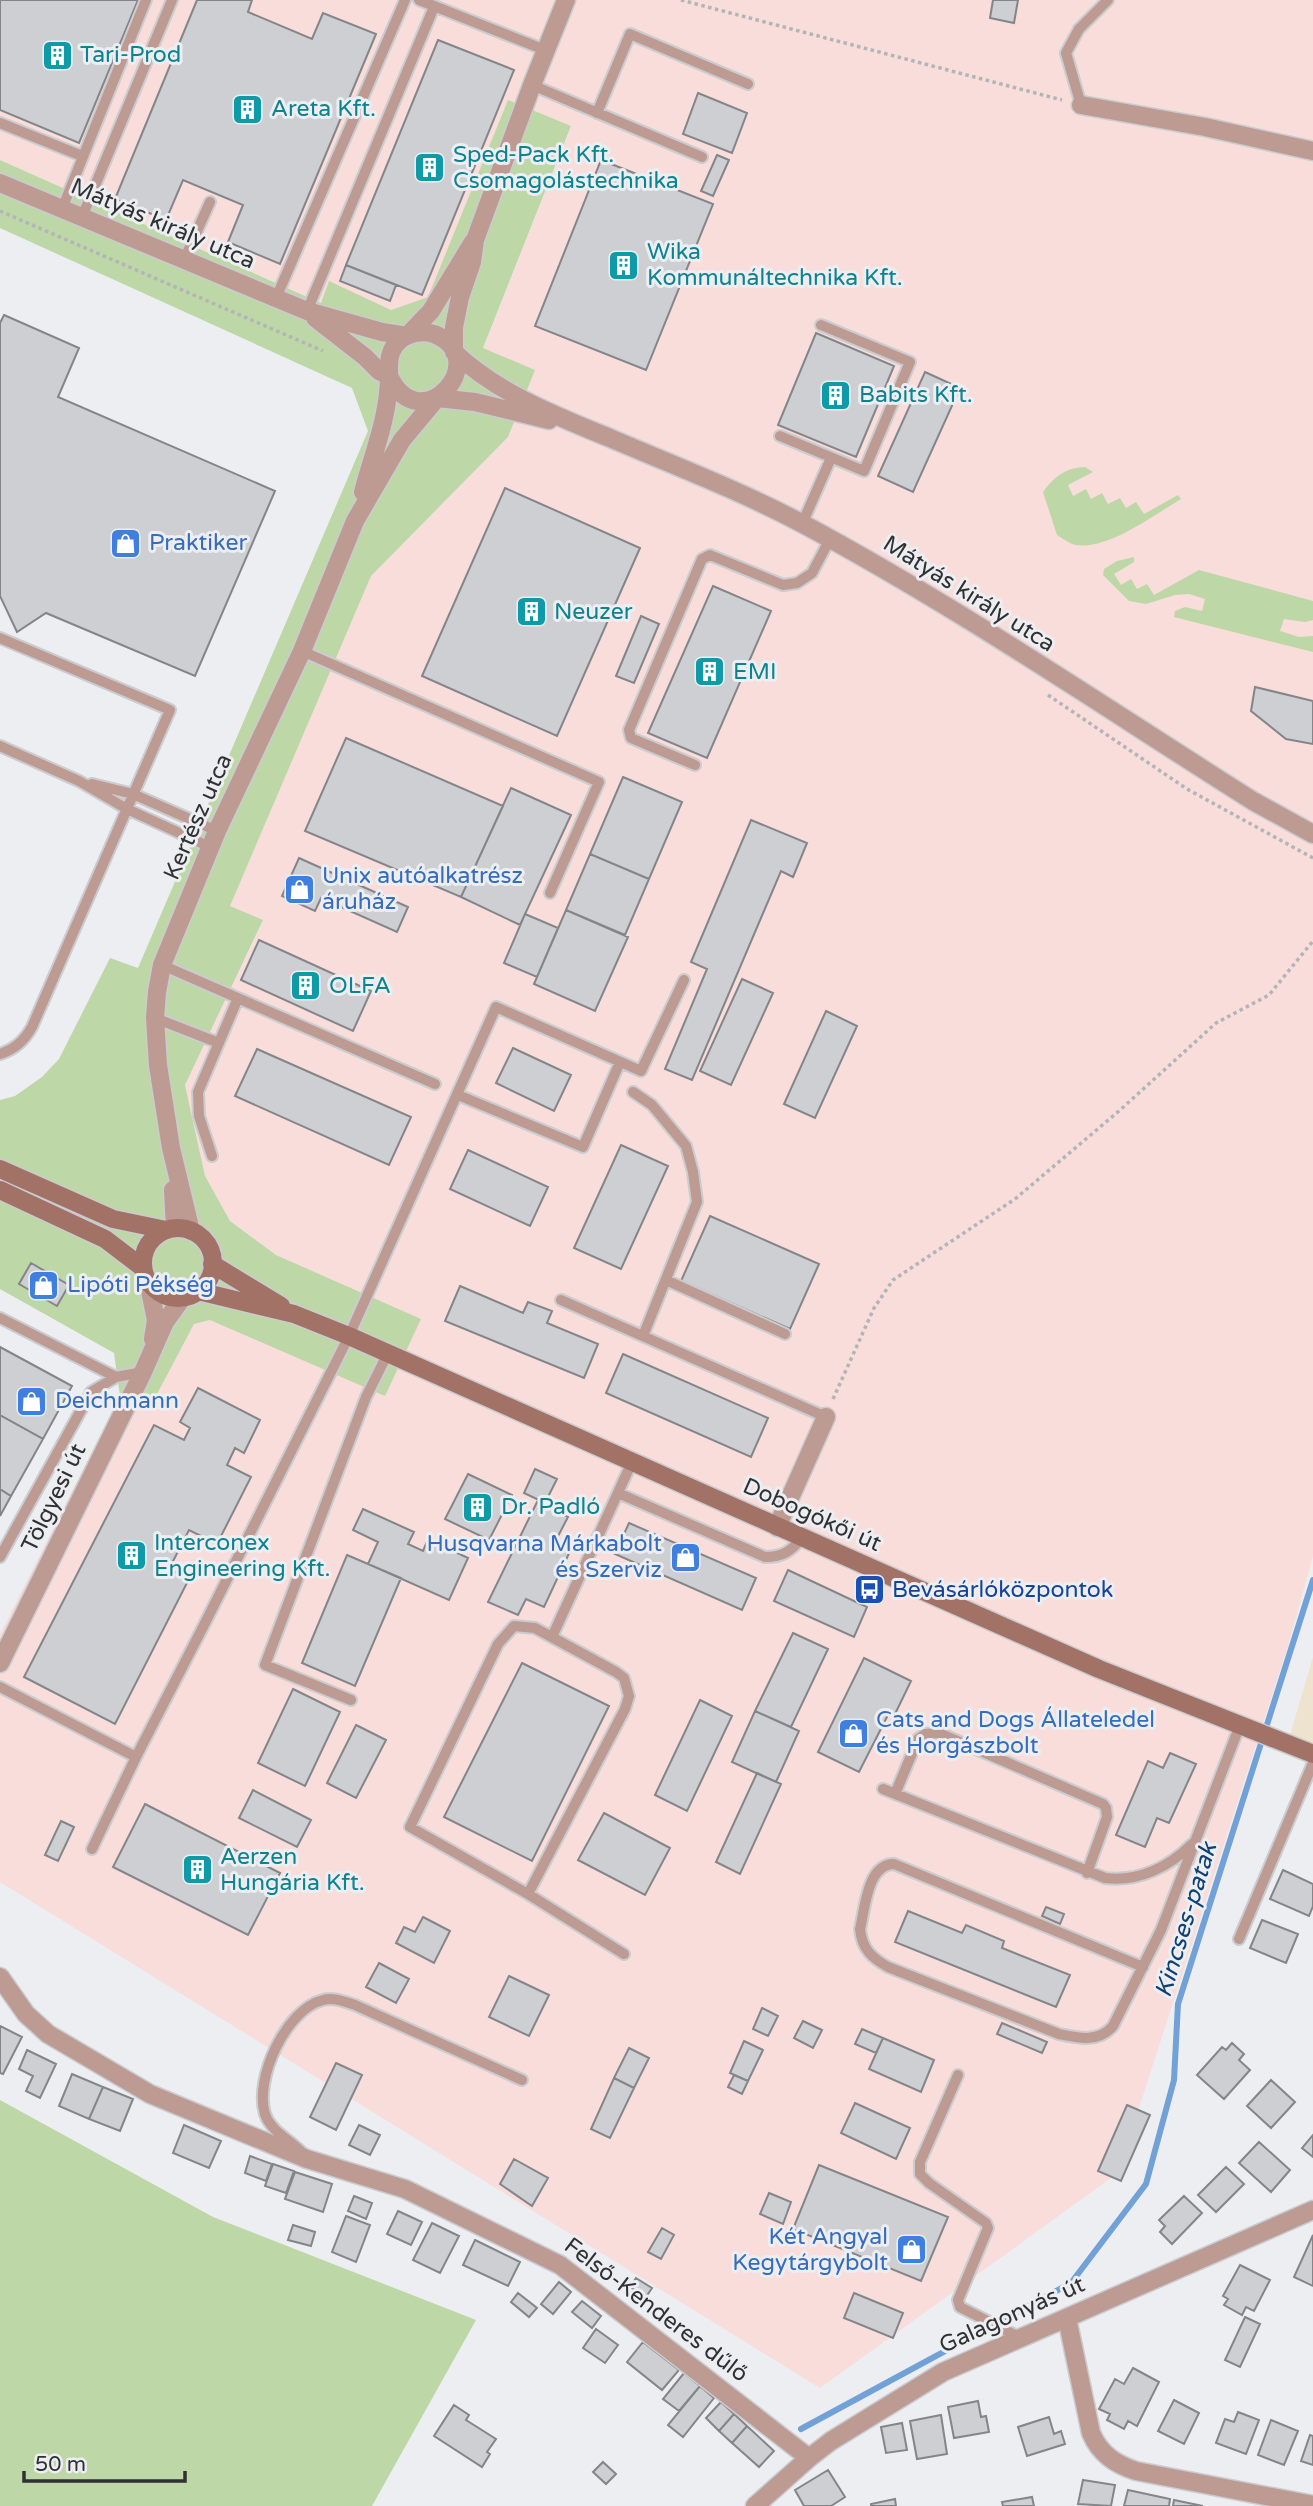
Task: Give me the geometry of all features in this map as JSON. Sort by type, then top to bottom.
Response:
[{"type":"main road","points":[[0,1169],[113,1219],[177,1230],[207,1244],[212,1264],[209,1278],[190,1294],[164,1295],[155,1290],[145,1274],[105,1239],[0,1190]]},
{"type":"main road","points":[[145,1274],[143,1257],[148,1245],[156,1236],[177,1230]]},
{"type":"main road","name":"Dobogókői út","points":[[212,1264],[294,1314],[388,1353],[1098,1669],[1313,1754]]},
{"type":"main road","name":"Dobogókői út","points":[[190,1294],[294,1314]]},
{"type":"street","points":[[475,240],[458,263],[431,311],[390,353],[389,376],[394,387],[414,400],[437,398],[447,391],[454,381],[457,361],[454,352],[454,327],[460,297],[472,262],[475,240],[566,0]]},
{"type":"street","points":[[1081,105],[1252,136],[1313,151]]},
{"type":"street","name":"Mátyás király utca","points":[[0,183],[307,311],[382,332],[407,336]]},
{"type":"street","name":"Mátyás király utca","points":[[307,311],[379,371],[389,376]]},
{"type":"street","points":[[407,336],[430,332],[441,337],[454,352]]},
{"type":"street","name":"Mátyás király utca","points":[[454,352],[478,373],[525,400],[736,492],[802,524],[904,581],[1253,801],[1313,834]]},
{"type":"street","name":"Kertész utca","points":[[177,1230],[171,1149],[158,1065],[155,1018],[162,965],[214,839],[302,651],[355,521],[381,433],[389,376]]},
{"type":"street","name":"Mátyás király utca","points":[[437,398],[475,402],[583,427]]},
{"type":"street","name":"Kertész utca","points":[[355,521],[402,440],[437,398]]},
{"type":"street","name":"Tölgyesi út","points":[[145,1274],[156,1320],[151,1353]]},
{"type":"street","name":"Tölgyesi út","points":[[0,1663],[144,1372],[165,1322],[190,1294]]},
{"type":"street","points":[[777,1527],[826,1417]]},
{"type":"street","name":"Felső-Kenderes dűlő","points":[[0,1977],[26,2014],[48,2034],[150,2094],[307,2159],[405,2189],[560,2265],[809,2458]]},
{"type":"street","name":"Galagonyás út","points":[[755,2506],[809,2458],[853,2427],[943,2372],[1313,2210]]},
{"type":"street","points":[[1067,2318],[1091,2433],[1105,2455],[1120,2466],[1136,2471],[1313,2505]]},
{"type":"lane","points":[[62,209],[146,0]]},
{"type":"lane","points":[[82,217],[172,0]]},
{"type":"lane","points":[[276,298],[405,0]]},
{"type":"lane","points":[[419,0],[545,50]]},
{"type":"lane","points":[[1081,105],[1066,53],[1079,29],[1108,0]]},
{"type":"lane","points":[[307,311],[434,7]]},
{"type":"lane","points":[[597,113],[630,34],[748,84]]},
{"type":"lane","points":[[532,85],[702,157]]},
{"type":"lane","points":[[0,123],[82,156]]},
{"type":"lane","points":[[184,260],[209,202]]},
{"type":"lane","points":[[780,436],[864,471],[909,362],[821,325]]},
{"type":"lane","points":[[802,524],[831,458]]},
{"type":"lane","points":[[695,765],[631,737],[629,730],[702,559],[710,555],[783,584],[797,583],[812,573],[830,540]]},
{"type":"lane","points":[[0,638],[170,710],[32,1027],[24,1040],[13,1049],[0,1054]]},
{"type":"lane","points":[[302,651],[599,782],[550,893]]},
{"type":"lane","points":[[0,746],[79,781],[127,809],[214,839]]},
{"type":"lane","points":[[79,781],[134,794],[214,839]]},
{"type":"lane","points":[[162,965],[435,1084]]},
{"type":"lane","points":[[92,1849],[349,1336],[496,1007],[641,1071],[684,980]]},
{"type":"lane","points":[[212,1156],[199,1116],[198,1092],[238,998]]},
{"type":"lane","points":[[155,1018],[219,1043]]},
{"type":"lane","points":[[457,1095],[583,1147],[620,1062]]},
{"type":"lane","points":[[633,1092],[652,1105],[686,1146],[693,1172],[696,1202],[643,1336]]},
{"type":"lane","points":[[666,1280],[785,1334]]},
{"type":"lane","points":[[561,1300],[826,1417]]},
{"type":"lane","points":[[0,1318],[116,1377]]},
{"type":"lane","points":[[351,1700],[265,1665],[366,1397],[388,1353]]},
{"type":"lane","points":[[0,1557],[90,1392],[116,1377],[144,1372]]},
{"type":"lane","points":[[552,1637],[632,1462]]},
{"type":"lane","points":[[618,1493],[765,1557],[777,1557],[790,1552],[802,1538]]},
{"type":"lane","points":[[528,1894],[625,1709],[629,1696],[624,1678],[535,1628],[514,1626],[498,1644],[410,1827],[528,1894],[624,1954]]},
{"type":"lane","points":[[0,1688],[136,1757]]},
{"type":"lane","points":[[1143,1967],[894,1864],[883,1865],[876,1872],[860,1929],[861,1938],[869,1954],[888,1967],[1059,2034],[1079,2038],[1107,2033],[1143,1967],[1161,1930],[1240,1725]]},
{"type":"lane","points":[[895,1794],[918,1738],[925,1734],[939,1733],[1103,1804],[1107,1817],[1087,1873]]},
{"type":"lane","points":[[1239,1939],[1313,1763]]},
{"type":"lane","points":[[883,1789],[1087,1873],[1116,1880],[1141,1876],[1175,1860],[1195,1840]]},
{"type":"lane","name":"Felső-Kenderes dűlő","points":[[307,2159],[297,2145],[271,2125],[265,2113],[263,2099],[270,2061],[277,2045],[299,2015],[322,2000],[336,1999],[355,2005],[522,2080]]},
{"type":"lane","points":[[958,2075],[920,2162],[920,2174],[986,2223],[988,2228],[958,2300],[960,2307],[1020,2337]]},
{"type":"path","points":[[681,0],[1081,105]]},
{"type":"path","points":[[0,211],[330,354]]},
{"type":"path","points":[[1037,688],[1187,789],[1313,858]]},
{"type":"path","points":[[826,1417],[874,1308],[893,1280],[1015,1199],[1119,1111],[1216,1023],[1269,995],[1313,941]]},
{"type":"shaded area","points":[[0,0],[1313,0],[1313,1556],[1288,1646],[1118,2173],[820,2388],[0,1882],[0,1634],[120,1396],[148,1410],[194,1324],[210,1320],[420,1319],[276,1255],[230,1221],[205,1177],[185,1085],[263,921],[230,906],[371,576],[508,437],[534,370],[483,349],[571,127],[508,101],[428,297],[391,310],[330,282],[322,303],[0,160]]},
{"type":"shaded area","points":[[1313,1657],[1313,1754],[1287,1745]]},
{"type":"green space","points":[[508,100],[571,126],[483,348],[535,370],[508,437],[371,576],[230,906],[263,920],[185,1085],[205,1176],[230,1221],[276,1255],[421,1319],[385,1396],[210,1320],[194,1324],[148,1411],[120,1396],[114,1353],[0,1289],[0,1100],[15,1096],[42,1077],[59,1059],[110,958],[138,968],[368,431],[352,388],[0,228],[0,160],[321,303],[329,281],[391,310],[428,297]]},
{"type":"green space","points":[[1085,467],[1093,472],[1068,485],[1073,496],[1086,489],[1091,499],[1102,493],[1108,504],[1120,498],[1126,508],[1136,502],[1144,514],[1178,495],[1181,499],[1116,537],[1089,545],[1074,544],[1057,535],[1043,492],[1061,474]]},
{"type":"green space","points":[[1134,557],[1134,562],[1114,574],[1121,585],[1131,579],[1137,589],[1147,584],[1154,595],[1199,570],[1313,601],[1313,620],[1305,622],[1284,619],[1280,631],[1299,637],[1313,636],[1313,652],[1174,617],[1175,611],[1185,607],[1202,611],[1205,599],[1189,594],[1175,595],[1146,604],[1129,601],[1103,575],[1104,569],[1117,561]]},
{"type":"green space","points":[[0,2100],[213,2217],[476,2320],[372,2506],[0,2506]]},
{"type":"building","name":"Tari-Prod","points":[[0,0],[138,0],[79,143],[0,110]]},
{"type":"building","name":"Areta Kft.","points":[[197,0],[252,0],[248,12],[312,39],[323,13],[376,34],[280,264],[228,242],[243,205],[183,180],[166,220],[115,199]]},
{"type":"building","points":[[993,0],[1018,0],[1014,23],[990,18]]},
{"type":"building","name":"Sped-Pack Kft. Csomagolástechnika","points":[[438,40],[514,70],[422,295],[346,265]]},
{"type":"building","points":[[698,93],[747,113],[732,153],[683,134]]},
{"type":"building","points":[[717,155],[729,160],[713,196],[701,191]]},
{"type":"building","name":"Wika Kommunáltechnika Kft.","points":[[601,160],[713,204],[646,370],[535,326]]},
{"type":"building","points":[[346,265],[396,285],[390,301],[340,281]]},
{"type":"building","name":"Praktiker","points":[[4,315],[79,348],[58,397],[275,491],[195,676],[46,613],[17,632],[0,596],[0,323]]},
{"type":"building","name":"Babits Kft.","points":[[816,333],[894,366],[856,457],[778,425]]},
{"type":"building","points":[[925,372],[960,388],[913,492],[878,476]]},
{"type":"building","name":"Neuzer","points":[[505,488],[640,548],[557,736],[422,676]]},
{"type":"building","name":"EMI","points":[[713,586],[771,611],[707,758],[648,733]]},
{"type":"building","points":[[641,616],[659,624],[634,683],[616,676]]},
{"type":"building","points":[[1255,687],[1313,701],[1313,744],[1286,739],[1251,711]]},
{"type":"building","points":[[346,738],[503,806],[461,897],[305,831]]},
{"type":"building","points":[[623,777],[682,802],[649,879],[590,854]]},
{"type":"building","points":[[511,788],[571,815],[520,925],[461,897]]},
{"type":"building","points":[[751,820],[807,843],[793,877],[781,871],[692,1080],[665,1069],[707,969],[691,962]]},
{"type":"building","points":[[590,854],[649,879],[625,935],[566,910]]},
{"type":"building","points":[[299,858],[408,907],[397,932],[321,898],[315,911],[282,896]]},
{"type":"building","points":[[566,910],[628,937],[595,1011],[534,984]]},
{"type":"building","points":[[525,914],[558,928],[537,977],[504,963]]},
{"type":"building","name":"OLFA","points":[[259,940],[371,991],[353,1031],[241,980]]},
{"type":"building","points":[[742,979],[773,993],[731,1085],[700,1071]]},
{"type":"building","points":[[826,1011],[857,1026],[815,1118],[784,1104]]},
{"type":"building","points":[[513,1048],[571,1075],[554,1111],[496,1083]]},
{"type":"building","points":[[257,1049],[411,1117],[389,1165],[235,1096]]},
{"type":"building","points":[[621,1145],[668,1166],[621,1269],[574,1248]]},
{"type":"building","points":[[468,1150],[548,1187],[530,1226],[450,1189]]},
{"type":"building","points":[[710,1216],[819,1264],[790,1329],[681,1281]]},
{"type":"building","name":"Lipóti Pékség","points":[[31,1263],[69,1285],[57,1306],[19,1284]]},
{"type":"building","points":[[460,1286],[523,1313],[528,1302],[552,1311],[547,1323],[598,1344],[584,1378],[445,1321]]},
{"type":"building","name":"Deichmann","points":[[0,1347],[72,1386],[43,1439],[0,1415]]},
{"type":"building","points":[[623,1354],[768,1418],[751,1457],[606,1393]]},
{"type":"building","name":"Interconex Engineering Kft.","points":[[198,1388],[260,1420],[244,1453],[235,1448],[227,1465],[251,1477],[217,1544],[189,1530],[169,1569],[189,1579],[115,1724],[24,1677],[154,1425],[184,1440],[190,1428],[180,1422]]},
{"type":"building","points":[[0,1415],[43,1439],[11,1496],[0,1489]]},
{"type":"building","points":[[535,1469],[557,1479],[545,1503],[524,1493]]},
{"type":"building","name":"Dr. Padló","points":[[468,1474],[512,1495],[489,1540],[445,1519]]},
{"type":"building","points":[[0,1489],[11,1496],[0,1516]]},
{"type":"building","points":[[537,1502],[568,1517],[556,1540],[572,1547],[544,1607],[526,1599],[518,1615],[488,1602]]},
{"type":"building","points":[[363,1509],[414,1532],[408,1544],[423,1551],[428,1539],[468,1558],[449,1600],[368,1564],[378,1542],[353,1530]]},
{"type":"building","points":[[629,1523],[756,1578],[742,1610],[615,1554]]},
{"type":"building","points":[[347,1555],[401,1578],[355,1686],[302,1663]]},
{"type":"building","points":[[788,1570],[867,1607],[854,1637],[774,1601]]},
{"type":"building","points":[[793,1633],[828,1649],[791,1727],[755,1711]]},
{"type":"building","name":"Cats and Dogs Állateledel és Horgászbolt","points":[[864,1658],[911,1681],[895,1714],[890,1711],[859,1772],[818,1752]]},
{"type":"building","points":[[522,1663],[609,1706],[532,1861],[444,1817]]},
{"type":"building","name":"Aerzen Hungária Kft.","points":[[293,1689],[340,1712],[305,1786],[258,1763]]},
{"type":"building","points":[[700,1700],[732,1716],[687,1811],[655,1795]]},
{"type":"building","points":[[755,1711],[799,1731],[776,1782],[732,1762]]},
{"type":"building","points":[[356,1725],[386,1740],[356,1798],[327,1783]]},
{"type":"building","points":[[1170,1753],[1196,1764],[1169,1823],[1157,1818],[1145,1847],[1116,1835],[1148,1761],[1163,1768]]},
{"type":"building","points":[[757,1773],[781,1784],[740,1874],[716,1862]]},
{"type":"building","points":[[253,1790],[311,1820],[297,1847],[239,1818]]},
{"type":"building","name":"Aerzen Hungária Kft.","points":[[145,1804],[280,1873],[248,1935],[113,1867]]},
{"type":"building","points":[[604,1813],[670,1848],[645,1895],[578,1860]]},
{"type":"building","points":[[61,1821],[74,1827],[58,1861],[45,1855]]},
{"type":"building","points":[[1283,1870],[1313,1884],[1313,1906],[1309,1916],[1270,1899]]},
{"type":"building","points":[[1046,1907],[1064,1914],[1060,1924],[1042,1916]]},
{"type":"building","points":[[908,1911],[962,1933],[966,1925],[1004,1941],[1002,1948],[1070,1975],[1056,2007],[895,1942]]},
{"type":"building","points":[[423,1917],[450,1931],[434,1963],[396,1943],[404,1927],[415,1932]]},
{"type":"building","points":[[1262,1920],[1298,1934],[1286,1963],[1250,1948]]},
{"type":"building","points":[[379,1963],[409,1979],[396,2003],[366,1987]]},
{"type":"building","points":[[509,1976],[549,1995],[529,2036],[489,2017]]},
{"type":"building","points":[[762,2008],[778,2016],[768,2036],[753,2029]]},
{"type":"building","points":[[803,2021],[822,2030],[813,2048],[794,2038]]},
{"type":"building","points":[[1002,2023],[1047,2042],[1042,2053],[997,2034]]},
{"type":"building","points":[[0,2026],[22,2037],[3,2074],[0,2073]]},
{"type":"building","points":[[862,2029],[883,2038],[876,2053],[855,2044]]},
{"type":"building","points":[[883,2038],[934,2060],[921,2092],[869,2069]]},
{"type":"building","points":[[744,2041],[763,2050],[748,2081],[730,2073]]},
{"type":"building","points":[[1232,2043],[1244,2054],[1239,2060],[1250,2070],[1224,2099],[1197,2075],[1222,2047],[1226,2050]]},
{"type":"building","points":[[629,2048],[649,2058],[634,2088],[614,2078]]},
{"type":"building","points":[[27,2050],[56,2064],[40,2098],[26,2091],[33,2076],[19,2069]]},
{"type":"building","points":[[336,2063],[362,2075],[336,2130],[310,2117]]},
{"type":"building","points":[[72,2074],[103,2087],[89,2119],[59,2106]]},
{"type":"building","points":[[734,2075],[748,2081],[742,2094],[728,2087]]},
{"type":"building","points":[[614,2078],[634,2088],[610,2138],[591,2129]]},
{"type":"building","points":[[1271,2080],[1295,2102],[1271,2128],[1247,2106]]},
{"type":"building","points":[[103,2087],[133,2099],[120,2131],[89,2119]]},
{"type":"building","points":[[855,2103],[910,2128],[896,2159],[841,2133]]},
{"type":"building","points":[[1127,2105],[1150,2115],[1121,2181],[1098,2171]]},
{"type":"building","points":[[184,2125],[221,2141],[209,2168],[173,2153]]},
{"type":"building","points":[[359,2125],[380,2135],[370,2155],[349,2145]]},
{"type":"building","points":[[1313,2135],[1313,2157],[1302,2148]]},
{"type":"building","points":[[1259,2142],[1290,2170],[1271,2192],[1239,2163]]},
{"type":"building","points":[[250,2156],[272,2164],[266,2181],[245,2173]]},
{"type":"building","points":[[514,2159],[548,2178],[532,2206],[500,2184]]},
{"type":"building","points":[[273,2164],[294,2171],[286,2193],[265,2186]]},
{"type":"building","points":[[819,2165],[948,2217],[921,2281],[793,2229]]},
{"type":"building","points":[[1226,2167],[1244,2184],[1216,2212],[1198,2195]]},
{"type":"building","points":[[295,2172],[332,2184],[323,2212],[285,2199]]},
{"type":"building","points":[[769,2193],[791,2202],[783,2224],[760,2214]]},
{"type":"building","points":[[354,2196],[372,2203],[366,2219],[348,2211]]},
{"type":"building","points":[[1184,2196],[1202,2213],[1172,2244],[1160,2232],[1165,2226],[1159,2220]]},
{"type":"building","points":[[398,2211],[422,2222],[411,2245],[387,2234]]},
{"type":"building","points":[[346,2216],[370,2225],[356,2262],[332,2252]]},
{"type":"building","points":[[432,2223],[459,2236],[440,2273],[413,2260]]},
{"type":"building","points":[[293,2225],[315,2232],[311,2246],[288,2240]]},
{"type":"building","points":[[662,2228],[674,2235],[661,2259],[648,2252]]},
{"type":"building","points":[[1313,2235],[1313,2286],[1294,2277]]},
{"type":"building","points":[[475,2240],[520,2262],[508,2286],[463,2265]]},
{"type":"building","points":[[1240,2265],[1270,2280],[1254,2311],[1246,2307],[1242,2315],[1224,2305],[1228,2299],[1223,2296]]},
{"type":"building","points":[[636,2278],[652,2288],[646,2297],[630,2287]]},
{"type":"building","points":[[559,2282],[571,2292],[553,2314],[541,2304]]},
{"type":"building","points":[[518,2293],[537,2308],[529,2317],[511,2302]]},
{"type":"building","points":[[854,2293],[903,2313],[893,2338],[844,2318]]},
{"type":"building","points":[[582,2301],[601,2316],[592,2328],[572,2312]]},
{"type":"building","points":[[1245,2317],[1260,2324],[1240,2367],[1225,2360]]},
{"type":"building","points":[[596,2329],[618,2345],[605,2363],[583,2348]]},
{"type":"building","points":[[643,2342],[679,2370],[662,2390],[627,2362]]},
{"type":"building","points":[[1133,2368],[1159,2382],[1137,2426],[1128,2421],[1124,2429],[1107,2420],[1110,2414],[1099,2409],[1115,2379],[1124,2384]]},
{"type":"building","points":[[684,2373],[700,2386],[679,2411],[663,2399]]},
{"type":"building","points":[[700,2386],[714,2398],[683,2437],[668,2425]]},
{"type":"building","points":[[1174,2400],[1199,2413],[1184,2444],[1158,2431]]},
{"type":"building","points":[[978,2401],[981,2417],[986,2416],[989,2432],[954,2438],[948,2407]]},
{"type":"building","points":[[721,2402],[734,2414],[719,2431],[706,2418]]},
{"type":"building","points":[[454,2405],[469,2415],[466,2420],[496,2439],[487,2452],[490,2454],[482,2467],[434,2436]]},
{"type":"building","points":[[1238,2412],[1259,2420],[1246,2454],[1216,2443],[1225,2419],[1234,2422]]},
{"type":"building","points":[[734,2414],[747,2426],[732,2443],[719,2431]]},
{"type":"building","points":[[941,2415],[947,2454],[917,2459],[910,2421]]},
{"type":"building","points":[[1049,2417],[1054,2434],[1061,2431],[1065,2444],[1027,2456],[1018,2427]]},
{"type":"building","points":[[1271,2420],[1298,2431],[1284,2465],[1258,2455]]},
{"type":"building","points":[[902,2423],[907,2450],[886,2453],[881,2427]]},
{"type":"building","points":[[747,2426],[774,2451],[759,2467],[732,2443]]},
{"type":"building","points":[[1310,2435],[1313,2436],[1313,2465],[1301,2461]]},
{"type":"building","points":[[603,2462],[616,2474],[606,2484],[593,2472]]},
{"type":"building","points":[[828,2470],[845,2497],[831,2506],[804,2506],[795,2490]]},
{"type":"building","points":[[1083,2480],[1115,2485],[1111,2506],[1078,2504]]},
{"type":"building","points":[[1128,2490],[1170,2499],[1169,2506],[1124,2506]]},
{"type":"building","points":[[1032,2497],[1034,2506],[1003,2506],[1002,2502]]},
{"type":"building","points":[[895,2499],[896,2506],[871,2506],[871,2504]]},
{"type":"building","points":[[1174,2500],[1203,2506],[1173,2506]]},
{"type":"waterway","name":"Kincses-patak","points":[[801,2429],[1071,2283],[1146,2184],[1174,2080],[1178,2004],[1313,1580]]},
{"type":"place","name":"Tari-Prod","points":[[57,55]]},
{"type":"place","name":"Areta Kft.","points":[[248,109]]},
{"type":"place","name":"Sped-Pack Kft. Csomagolástechnika","points":[[430,168]]},
{"type":"place","name":"Wika Kommunáltechnika Kft.","points":[[624,265]]},
{"type":"place","name":"Babits Kft.","points":[[836,395]]},
{"type":"place","name":"Praktiker","points":[[126,543]]},
{"type":"place","name":"Neuzer","points":[[531,612]]},
{"type":"place","name":"EMI","points":[[710,672]]},
{"type":"place","name":"Unix autóalkatrész áruház","points":[[299,889]]},
{"type":"place","name":"OLFA","points":[[306,986]]},
{"type":"place","name":"Lipóti Pékség","points":[[44,1285]]},
{"type":"place","name":"Deichmann","points":[[32,1401]]},
{"type":"place","name":"Dr. Padló","points":[[478,1507]]},
{"type":"place","name":"Interconex Engineering Kft.","points":[[131,1556]]},
{"type":"place","name":"Husqvarna Márkabolt és Szerviz","points":[[685,1557]]},
{"type":"place","name":"Bevásárlóközpontok","points":[[869,1590]]},
{"type":"place","name":"Cats and Dogs Állateledel és Horgászbolt","points":[[853,1733]]},
{"type":"place","name":"Aerzen Hungária Kft.","points":[[197,1870]]},
{"type":"place","name":"Két Angyal Kegytárgybolt","points":[[911,2250]]}]
